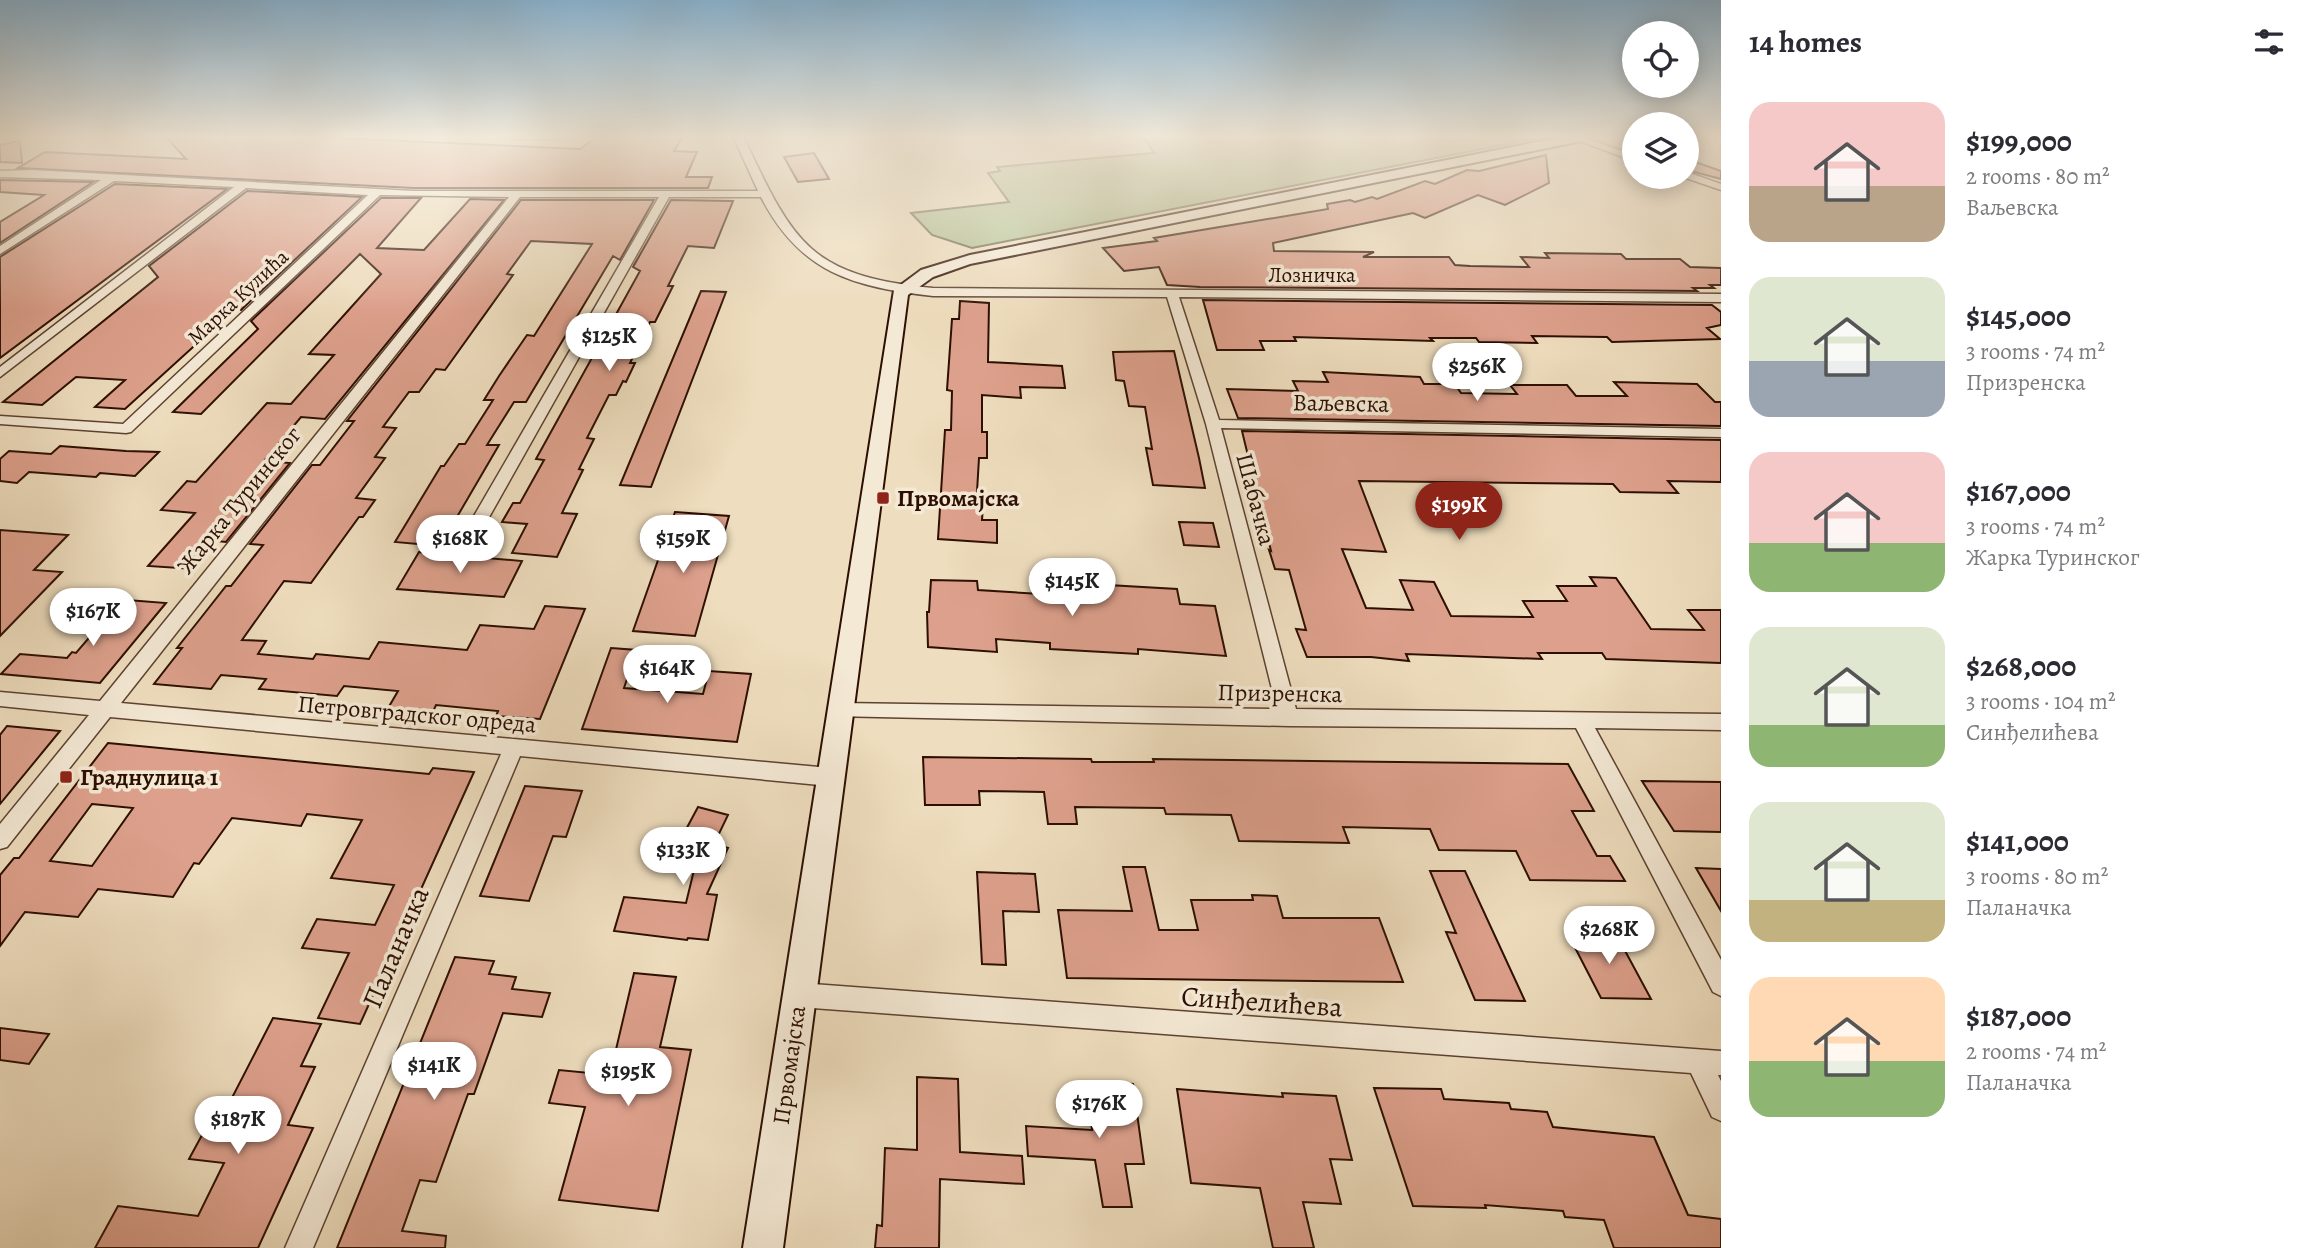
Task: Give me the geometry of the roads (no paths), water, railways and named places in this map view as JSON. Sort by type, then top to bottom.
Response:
[{"type":"street","points":[[0,251],[86,194]]},
{"type":"street","points":[[0,373],[231,194]]},
{"type":"street","name":"Марка Кулића","points":[[0,420],[125,429],[375,194]]},
{"type":"street","name":"Жарка Туринског","points":[[0,840],[517,194]]},
{"type":"street","points":[[475,528],[666,194]]},
{"type":"street","points":[[766,194],[791,237],[818,260],[865,281],[904,289],[928,271],[981,257],[1293,194]]},
{"type":"street","name":"Лозничка","points":[[904,289],[1721,298]]},
{"type":"street","name":"Првомајска","points":[[763,1248],[898,299],[904,289]]},
{"type":"street","name":"Шабачка","points":[[1172,293],[1213,424],[1289,718]]},
{"type":"street","name":"Ваљевска","points":[[1213,424],[1721,433]]},
{"type":"street","name":"Петровградског одреда","points":[[0,699],[830,777]]},
{"type":"street","name":"Призренска","points":[[839,711],[1721,722]]},
{"type":"street","points":[[1581,720],[1721,985]]},
{"type":"street","name":"Паланачка","points":[[299,1248],[514,747]]},
{"type":"street","name":"Синђелићева","points":[[799,995],[1710,1063]]},
{"type":"street","points":[[1710,1063],[1721,1108]]},
{"type":"place","name":"Првомајска","points":[[883,498]]},
{"type":"place","name":"Граднулица 1","points":[[66,777]]}]
